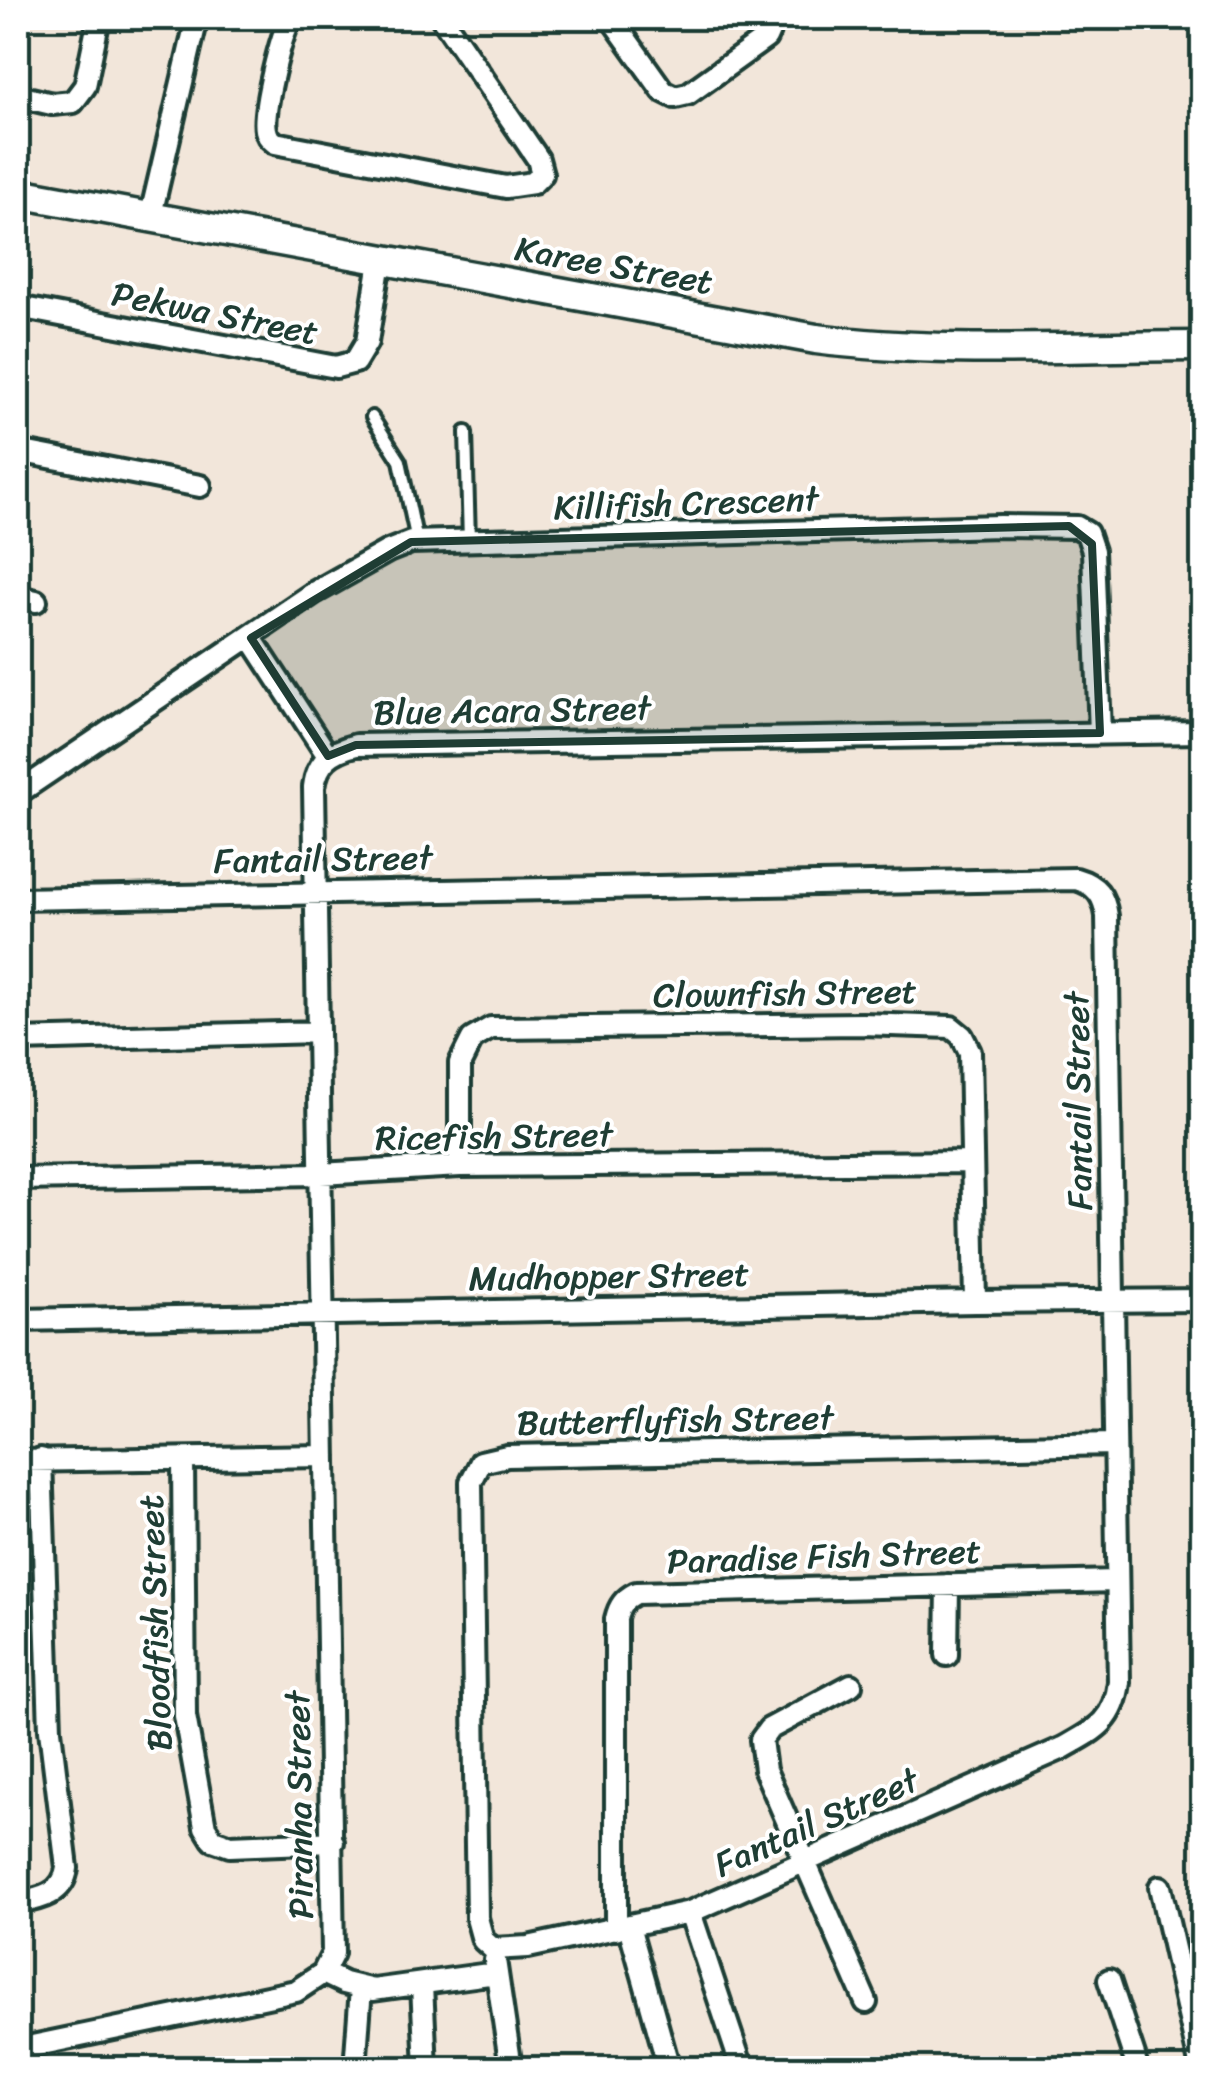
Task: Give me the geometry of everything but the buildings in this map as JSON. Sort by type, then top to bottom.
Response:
[{"type":"street","points":[[18,96],[52,104],[73,102],[85,86],[99,18]]},
{"type":"street","points":[[150,219],[197,18]]},
{"type":"street","points":[[292,18],[282,39],[266,118],[270,139],[305,150],[506,187],[539,180],[542,174],[538,159],[442,18]]},
{"type":"street","points":[[612,18],[663,91],[675,97],[688,94],[766,38],[774,18]]},
{"type":"street","name":"Karee Street","points":[[18,193],[762,331],[866,345],[1197,349]]},
{"type":"street","name":"Pekwa Street","points":[[18,308],[336,368],[351,364],[362,354],[380,261]]},
{"type":"street","points":[[18,451],[200,486]]},
{"type":"street","name":"Killifish Crescent","points":[[18,793],[316,592],[397,546],[418,542],[1077,527],[1087,533],[1092,544],[1100,734]]},
{"type":"street","points":[[251,638],[328,756]]},
{"type":"street","name":"Blue Acara Street","points":[[324,1315],[314,780],[328,756],[356,745],[1202,732]]},
{"type":"street","name":"Fantail Street","points":[[18,899],[1076,879],[1087,882],[1102,896],[1107,916],[1114,1302],[1119,1682],[1115,1707],[1100,1725],[1063,1748],[690,1912],[528,1946],[488,1944]]},
{"type":"street","name":"Clownfish Street","points":[[460,1166],[460,1063],[466,1046],[484,1030],[862,1024],[950,1027],[962,1036],[970,1052],[975,1302]]},
{"type":"street","points":[[18,1040],[318,1032]]},
{"type":"street","name":"Ricefish Street","points":[[18,1178],[320,1174],[460,1166],[972,1162]]},
{"type":"street","name":"Mudhopper Street","points":[[18,1320],[1202,1300]]},
{"type":"street","name":"Piranha Street","points":[[324,1315],[335,1940],[324,1973]]},
{"type":"street","name":"Butterflyfish Street","points":[[488,1944],[477,1918],[471,1515],[471,1482],[481,1462],[507,1456],[1114,1444]]},
{"type":"street","points":[[18,1461],[325,1456]]},
{"type":"street","points":[[18,1903],[57,1890],[67,1868],[50,1730],[40,1459]]},
{"type":"street","name":"Bloodfish Street","points":[[183,1459],[185,1716],[205,1827],[212,1840],[230,1846],[333,1842]]},
{"type":"street","name":"Paradise Fish Street","points":[[623,1928],[616,1634],[618,1609],[636,1593],[1118,1581]]},
{"type":"street","points":[[947,1655],[948,1584]]},
{"type":"street","points":[[851,1685],[769,1729],[761,1740],[765,1770],[866,2002]]},
{"type":"street","points":[[1160,1887],[1201,2068]]},
{"type":"street","points":[[690,1912],[742,2068]]},
{"type":"street","points":[[623,1928],[669,2068]]},
{"type":"street","points":[[488,1944],[512,2068]]},
{"type":"street","points":[[18,2049],[296,1991],[324,1973],[361,1988],[422,1985],[496,1973]]},
{"type":"street","points":[[1108,1980],[1138,2068]]},
{"type":"street","points":[[422,1985],[426,2068]]},
{"type":"street","points":[[355,2068],[361,1988]]},
{"type":"lane","points":[[372,417],[400,461],[418,542]]},
{"type":"lane","points":[[466,432],[469,541]]},
{"type":"highlighted area","points":[[1069,526],[1092,544],[1100,733],[356,745],[328,756],[251,638],[411,542]]}]
